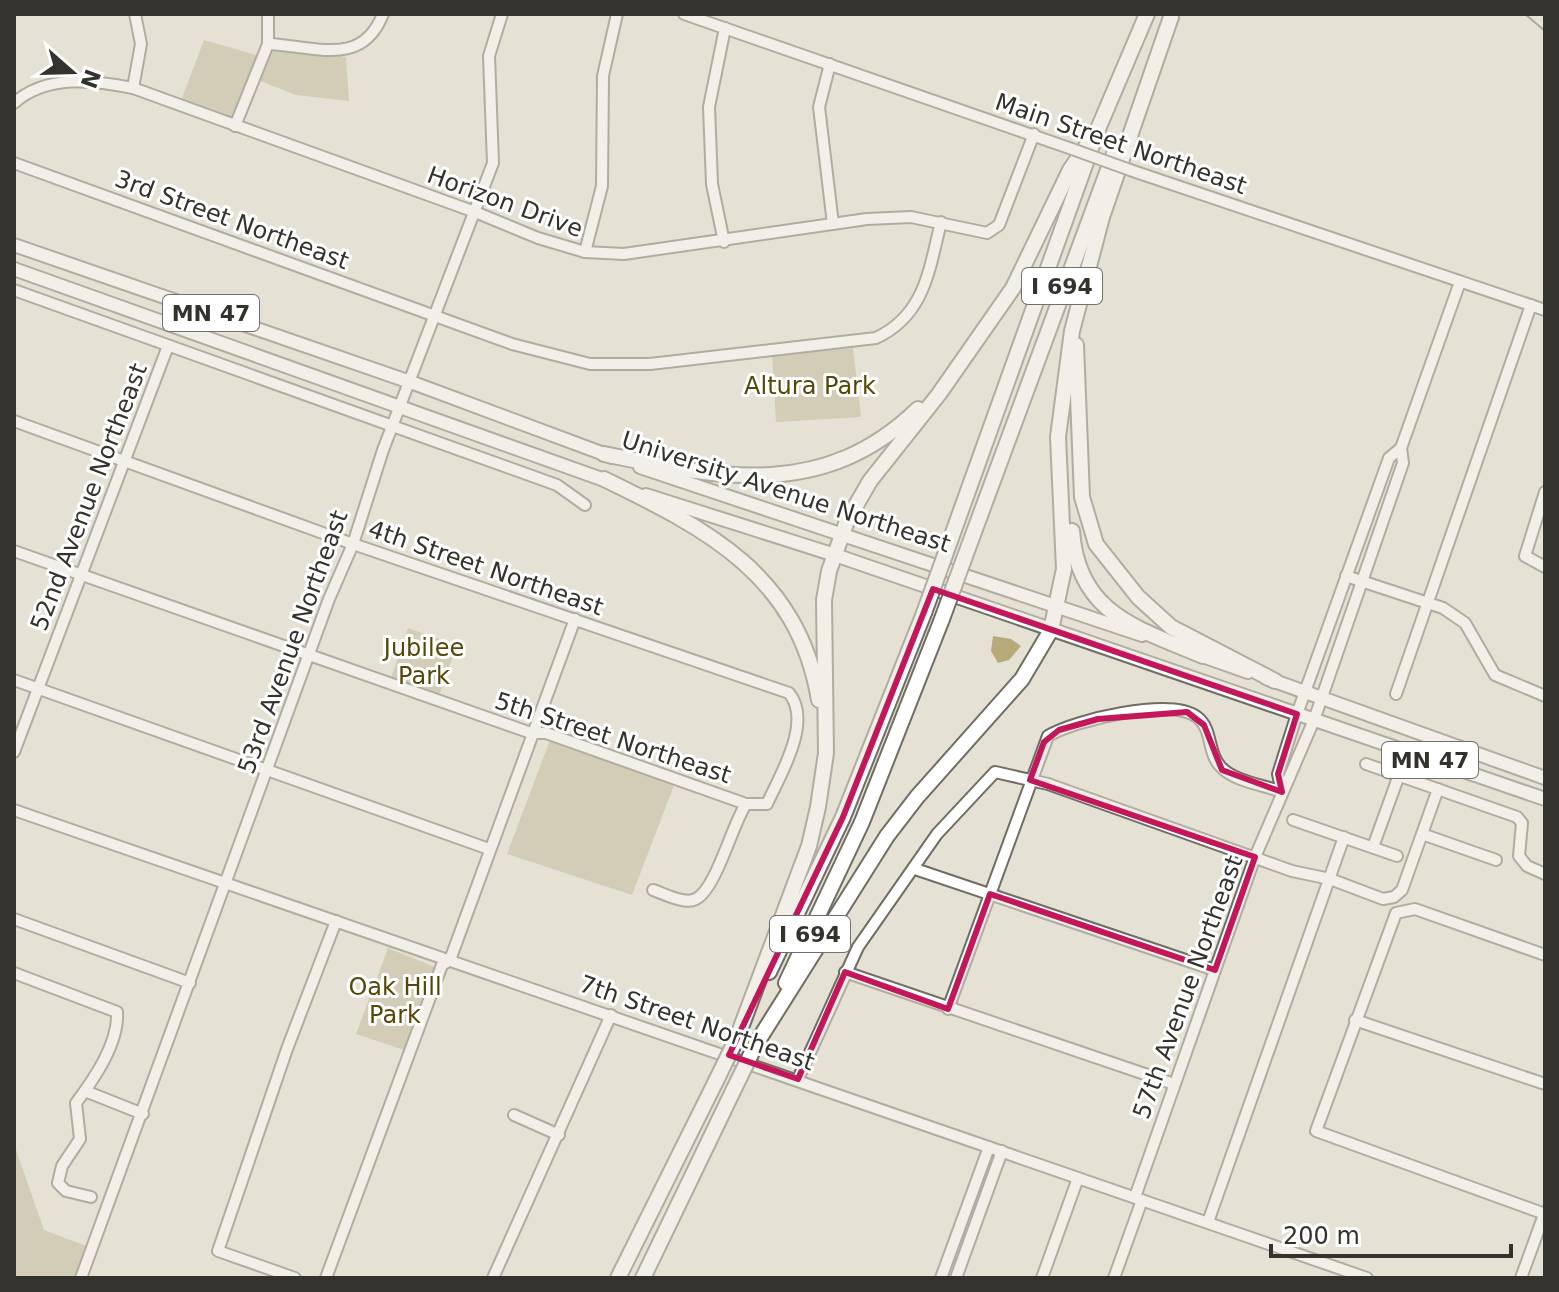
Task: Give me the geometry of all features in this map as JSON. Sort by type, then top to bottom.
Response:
[{"type":"highway","name":"I 694","points":[[618,1278],[834,837],[924,613],[1098,129],[1147,14]]},
{"type":"highway","name":"I 694","points":[[643,1278],[853,843],[942,619],[1072,262],[1172,15]]},
{"type":"highway","points":[[756,1044],[887,836],[917,797],[1022,679],[1051,630],[1058,607],[1064,555],[1058,437],[1066,361],[1084,279],[1123,154],[1172,15]]},
{"type":"highway","points":[[737,1038],[809,846],[824,778],[827,740],[824,612],[842,533],[865,488],[978,339],[1019,279],[1070,170],[1098,129]]},
{"type":"highway","points":[[1084,279],[1076,370],[1082,497],[1092,537],[1120,577],[1171,627],[1275,681]]},
{"type":"highway","points":[[604,454],[731,477],[789,475],[832,464],[877,442],[911,415],[978,339]]},
{"type":"highway","points":[[1066,361],[1065,424],[1073,543],[1079,571],[1100,603],[1120,619],[1203,656]]},
{"type":"highway","points":[[604,479],[703,529],[742,559],[776,596],[802,641],[815,681],[824,736],[824,778]]},
{"type":"main road","name":"University Avenue Northeast","points":[[14,245],[408,382],[604,454],[1203,656],[1545,778]]},
{"type":"main road","name":"University Avenue Northeast","points":[[14,269],[604,479],[835,555],[1545,799]]},
{"type":"street","points":[[133,88],[141,44],[135,14]]},
{"type":"street","points":[[235,126],[268,44],[268,14]]},
{"type":"street","points":[[268,44],[352,49],[375,35],[383,14]]},
{"type":"street","name":"53rd Avenue Northeast","points":[[81,1278],[228,883],[266,771],[353,544],[391,427],[493,163],[489,56],[502,14]]},
{"type":"street","points":[[585,252],[602,186],[603,76],[617,14]]},
{"type":"street","name":"Main Street Northeast","points":[[684,14],[1130,170],[1545,310]]},
{"type":"street","points":[[724,242],[712,184],[709,107],[725,28]]},
{"type":"street","points":[[830,64],[819,107],[833,224]]},
{"type":"street","name":"Horizon Drive","points":[[18,100],[50,85],[77,81],[133,88],[475,212],[538,238],[585,252],[624,254],[833,224],[911,217],[987,233],[999,225],[1034,134]]},
{"type":"street","points":[[14,84],[18,100]]},
{"type":"street","name":"3rd Street Northeast","points":[[14,163],[512,344],[590,364],[650,364],[876,338],[897,328],[913,308],[924,287],[941,222]]},
{"type":"street","name":"57th Avenue Northeast","points":[[1114,1278],[1174,1084],[1255,857],[1282,792],[1292,779],[1322,698],[1403,463],[1401,448],[1460,282]]},
{"type":"street","points":[[14,290],[557,485],[585,505]]},
{"type":"street","points":[[1396,694],[1531,305]]},
{"type":"street","name":"52nd Avenue Northeast","points":[[14,752],[168,346]]},
{"type":"street","name":"4th Street Northeast","points":[[14,421],[353,544],[789,693],[798,713],[788,756],[767,804],[746,804]]},
{"type":"street","name":"57th Avenue Northeast","points":[[1282,792],[1278,774],[1297,714],[1389,458],[1401,448]]},
{"type":"street","points":[[1545,492],[1525,556],[1545,567]]},
{"type":"street","name":"5th Street Northeast","points":[[14,551],[531,733],[546,733],[746,804]]},
{"type":"street","points":[[1346,576],[1428,603],[1465,623],[1495,675],[1545,696]]},
{"type":"street","points":[[326,1278],[442,965],[450,960],[575,619]]},
{"type":"street","points":[[14,680],[489,849]]},
{"type":"street","points":[[948,1009],[1044,742],[1059,730],[1098,719],[1176,710],[1197,717],[1204,725],[1213,756],[1222,770],[1282,792]]},
{"type":"street","points":[[1366,764],[1517,817],[1522,823],[1519,856],[1527,866],[1545,874]]},
{"type":"street","points":[[798,1079],[858,947],[937,834],[995,772],[1030,780],[1292,871],[1330,879],[1383,899],[1394,897],[1402,890],[1438,789]]},
{"type":"street","points":[[1373,847],[1399,775]]},
{"type":"street","points":[[653,890],[695,900],[707,889],[746,804]]},
{"type":"street","name":"7th Street Northeast","points":[[14,810],[220,884],[228,883],[798,1079],[1364,1278]]},
{"type":"street","points":[[1293,820],[1397,856]]},
{"type":"street","points":[[1422,834],[1496,860]]},
{"type":"street","points":[[1208,1222],[1344,837]]},
{"type":"street","points":[[915,869],[1215,970]]},
{"type":"street","points":[[1521,1278],[1545,1213],[1316,1131],[1393,918],[1401,910],[1415,909],[1545,955]]},
{"type":"street","points":[[14,919],[190,983]]},
{"type":"street","points":[[295,1278],[218,1251],[287,1049],[336,921]]},
{"type":"street","points":[[845,972],[1174,1084]]},
{"type":"street","points":[[14,973],[117,1012],[101,1066],[76,1103],[80,1139],[62,1166],[58,1183],[66,1191],[91,1197]]},
{"type":"street","points":[[493,1278],[611,1015]]},
{"type":"street","points":[[1355,1020],[1545,1084]]},
{"type":"street","points":[[85,1091],[143,1114]]},
{"type":"street","points":[[514,1115],[559,1135]]},
{"type":"street","points":[[941,1278],[989,1147]]},
{"type":"street","points":[[946,1263],[958,1273],[1002,1151]]},
{"type":"street","points":[[1042,1278],[1078,1178]]},
{"type":"highlighted area","points":[[933,589],[1297,714],[1278,774],[1282,792],[1222,770],[1204,725],[1187,712],[1098,719],[1059,730],[1044,742],[1030,780],[1255,857],[1215,970],[990,894],[948,1009],[845,972],[798,1079],[729,1055],[843,817]]},
{"type":"green space","points":[[204,40],[266,58],[267,51],[275,47],[346,57],[349,101],[296,95],[248,76],[233,116],[227,118],[181,101]]},
{"type":"green space","name":"Altura Park","points":[[853,348],[861,417],[776,422],[772,355]]},
{"type":"green space","name":"Jubilee Park","points":[[408,628],[457,645],[439,696],[391,678]]},
{"type":"green space","points":[[550,740],[675,783],[632,895],[507,854]]},
{"type":"green space","name":"Oak Hill Park","points":[[388,948],[435,967],[404,1050],[356,1034]]},
{"type":"green space","points":[[14,1144],[44,1230],[86,1246],[74,1278],[14,1278]]},
{"type":"shaded area","points":[[993,636],[1011,639],[1021,646],[1009,660],[998,663],[991,651]]},
{"type":"railway","points":[[1525,14],[1545,31]]}]
